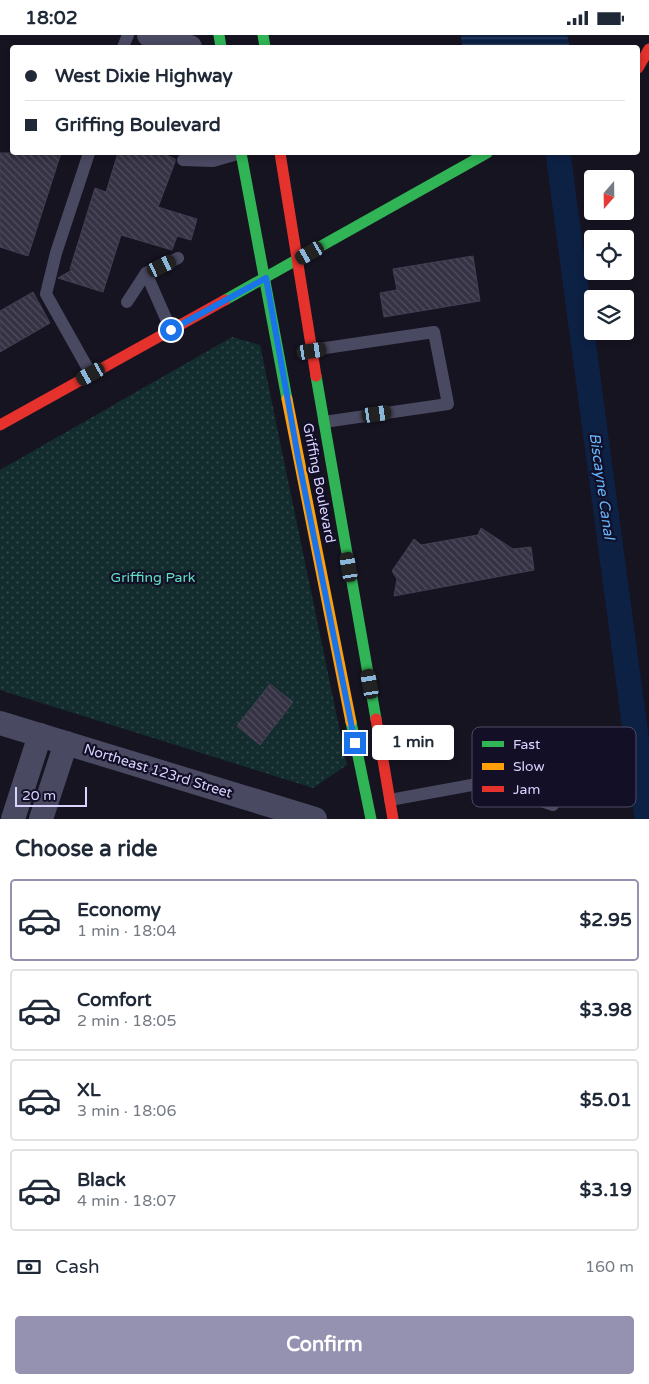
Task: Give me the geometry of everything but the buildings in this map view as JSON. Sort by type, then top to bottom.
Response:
[{"type":"street","points":[[149,35],[177,45]]},
{"type":"street","points":[[642,68],[649,49]]},
{"type":"street","name":"Griffing Boulevard","points":[[241,155],[266,278],[298,457],[371,819]]},
{"type":"street","name":"Griffing Boulevard","points":[[280,155],[296,261],[393,819]]},
{"type":"street","points":[[0,425],[483,155]]},
{"type":"street","name":"Northeast 123rd Street","points":[[0,723],[315,819]]},
{"type":"street","points":[[13,819],[40,735]]},
{"type":"street","points":[[41,819],[66,743]]},
{"type":"lane","points":[[88,155],[56,253],[46,294],[91,374]]},
{"type":"lane","points":[[183,161],[213,161],[234,155]]},
{"type":"lane","points":[[127,302],[146,273],[178,258]]},
{"type":"lane","points":[[146,273],[171,330]]},
{"type":"lane","points":[[312,351],[434,332],[448,404],[324,422]]},
{"type":"lane","points":[[390,800],[472,785]]},
{"type":"green space","name":"Griffing Park","points":[[232,337],[260,345],[347,765],[313,788],[0,690],[0,470]]},
{"type":"water","points":[[461,35],[567,35],[570,45],[462,45]]},
{"type":"pier","points":[[470,155],[562,155],[471,205]]},
{"type":"waterway","name":"Biscayne Canal","points":[[558,155],[635,727]]},
{"type":"waterway","name":"Biscayne Canal","points":[[636,737],[647,819]]},
{"type":"traffic: fast","points":[[219,35],[221,45]]},
{"type":"traffic: fast","points":[[263,35],[265,45]]},
{"type":"traffic: fast","points":[[241,155],[287,399]]},
{"type":"traffic: fast","points":[[225,300],[483,155]]},
{"type":"traffic: fast","points":[[316,376],[376,719]]},
{"type":"traffic: fast","points":[[351,722],[371,819]]},
{"type":"traffic: slow","points":[[287,399],[351,722]]},
{"type":"traffic: jam","points":[[640,65],[649,49]]},
{"type":"traffic: jam","points":[[280,155],[316,376]]},
{"type":"traffic: jam","points":[[0,425],[225,300]]},
{"type":"traffic: jam","points":[[376,719],[393,819]]},
{"type":"route","points":[[171,330],[266,278],[298,457],[355,743]]}]
